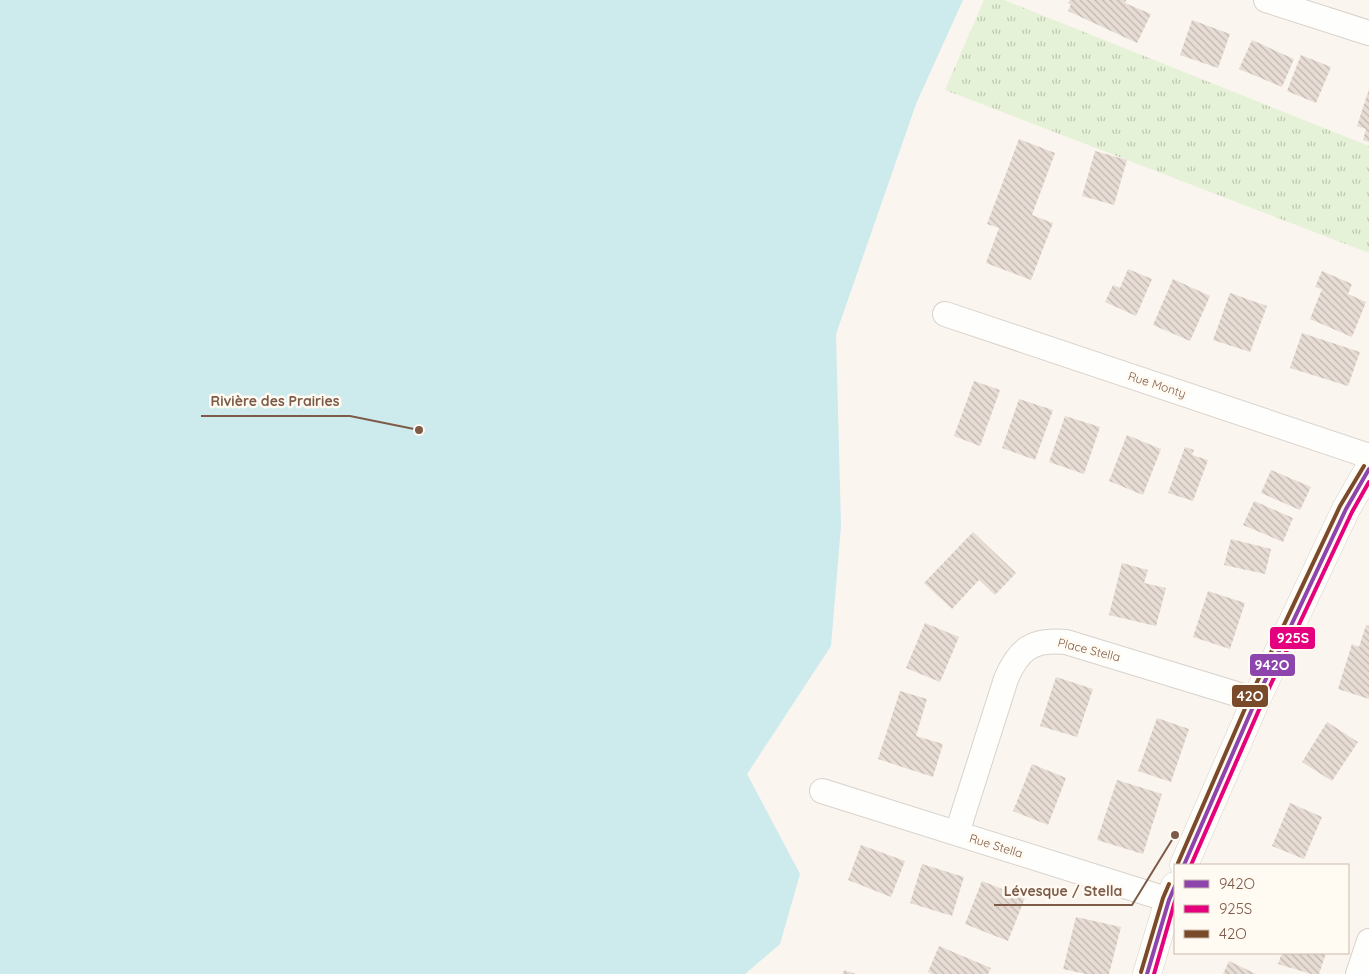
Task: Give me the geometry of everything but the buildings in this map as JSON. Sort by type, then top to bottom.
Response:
[{"type":"street","points":[[1266,0],[1369,33]]},
{"type":"street","name":"Rue Monty","points":[[946,314],[1369,456]]},
{"type":"street","points":[[1184,864],[1256,700],[1346,510],[1369,469]]},
{"type":"street","name":"Place Stella","points":[[958,834],[1011,666],[1022,652],[1033,644],[1049,641],[1066,642],[1256,700]]},
{"type":"street","name":"Rue Stella","points":[[822,791],[958,834],[1172,893]]},
{"type":"street","points":[[1147,974],[1172,893]]},
{"type":"street","points":[[1358,974],[1369,941]]},
{"type":"green space","points":[[984,0],[1004,0],[1369,146],[1369,253],[945,90]]},
{"type":"water","points":[[0,0],[963,0],[916,104],[836,334],[841,526],[831,646],[747,774],[800,874],[780,944],[745,974],[0,974]]},
{"type":"transit line","name":"42O","points":[[1178,863],[1250,697],[1340,506],[1364,466]]},
{"type":"transit line","name":"942O","points":[[1184,864],[1256,700],[1346,509],[1369,469]]},
{"type":"transit line","name":"925S","points":[[1191,864],[1262,703],[1352,512],[1369,482]]},
{"type":"transit line","name":"42O","points":[[1141,972],[1169,884]]},
{"type":"transit line","name":"942O","points":[[1147,974],[1174,888]]},
{"type":"transit line","name":"925S","points":[[1154,974],[1174,904]]},
{"type":"place","name":"Rivière des Prairies","points":[[419,430]]},
{"type":"place","name":"Lévesque / Stella","points":[[1175,835]]}]
